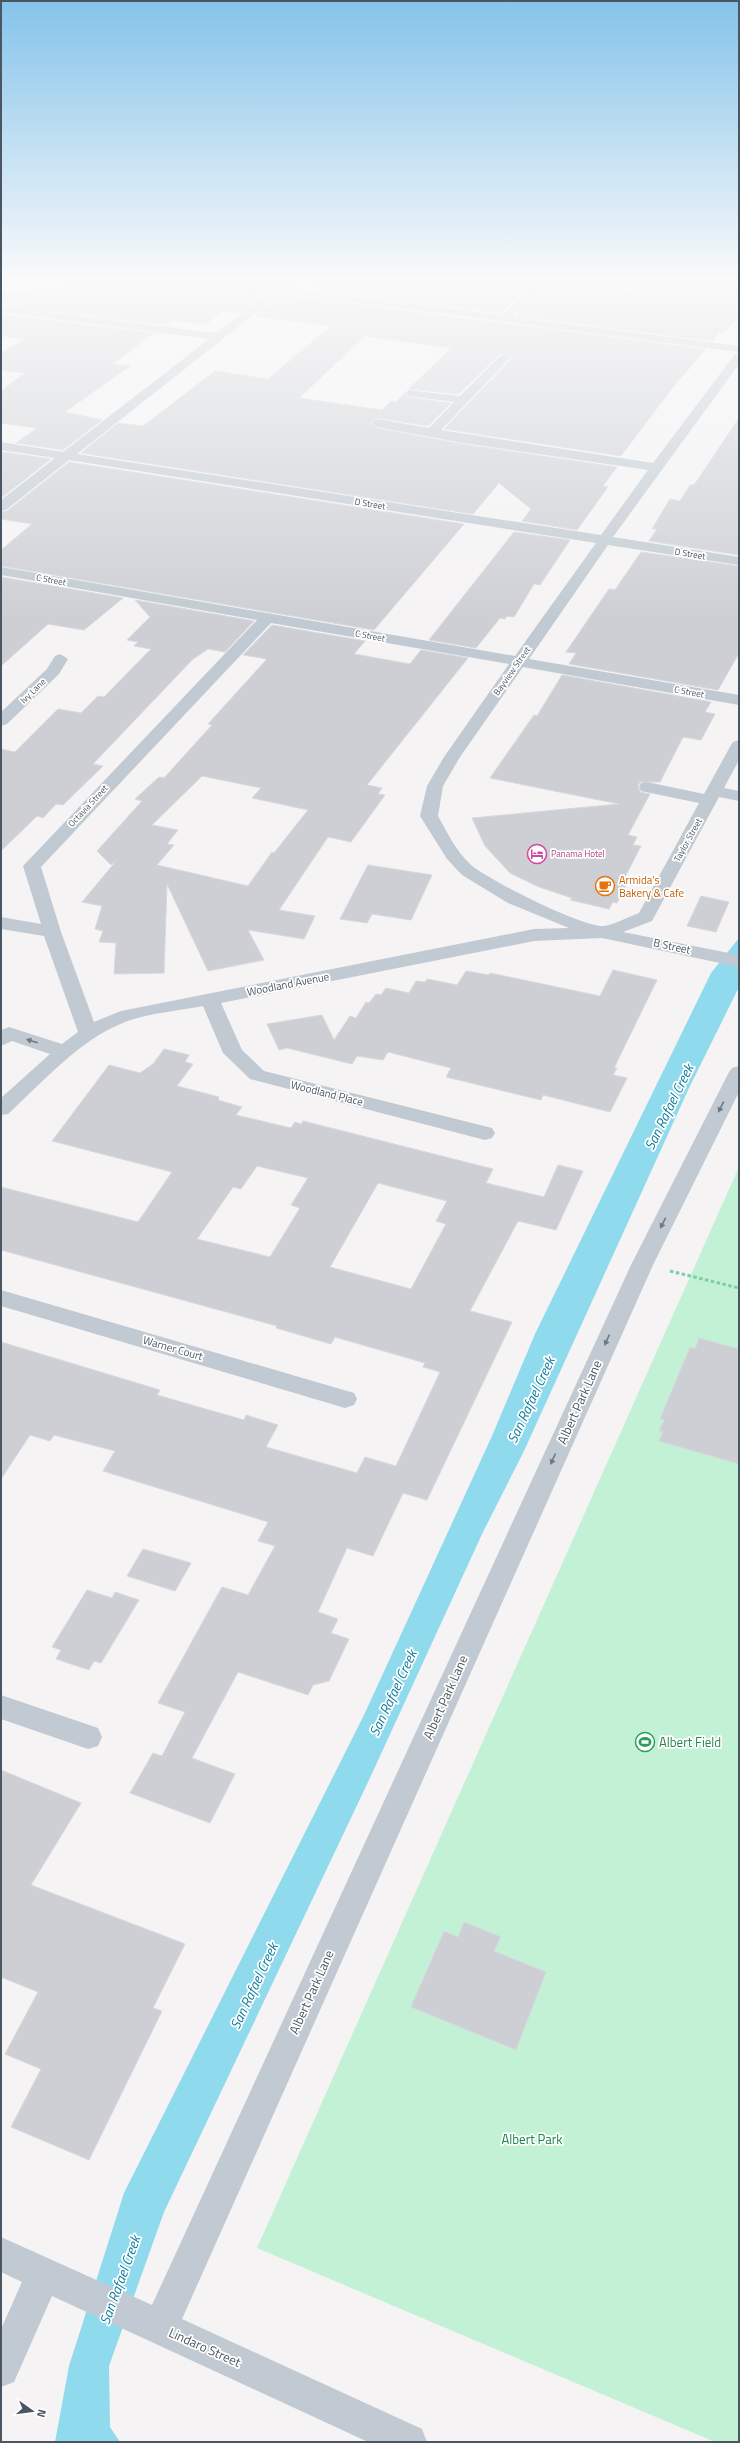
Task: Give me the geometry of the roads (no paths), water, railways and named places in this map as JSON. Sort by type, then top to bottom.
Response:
[{"type":"street","points":[[1,507],[146,393]]},
{"type":"street","points":[[412,393],[463,400]]},
{"type":"street","points":[[432,432],[470,393]]},
{"type":"street","name":"Bayview Street","points":[[604,932],[537,912],[503,894],[463,867],[444,842],[429,816],[435,786],[452,757],[517,662],[606,541],[656,467],[711,393]]},
{"type":"street","points":[[377,423],[432,432],[463,439],[656,467]]},
{"type":"street","name":"D Street","points":[[1,446],[739,561]]},
{"type":"street","name":"C Street","points":[[1,571],[739,700]]},
{"type":"street","name":"Octavia Street","points":[[89,1034],[52,932],[32,866],[267,618]]},
{"type":"street","name":"Ivy Lane","points":[[1,721],[54,671],[60,659]]},
{"type":"street","name":"Taylor Street","points":[[604,932],[646,917],[739,745]]},
{"type":"street","points":[[647,787],[712,796],[739,796]]},
{"type":"street","points":[[1,923],[52,932]]},
{"type":"street","name":"B Street","points":[[604,932],[739,961]]},
{"type":"street","name":"Woodland Avenue","points":[[1,1109],[65,1052],[109,1021],[121,1017],[534,935],[604,932]]},
{"type":"street","name":"Woodland Place","points":[[210,1000],[233,1052],[257,1075],[485,1133]]},
{"type":"street","points":[[4,1035],[65,1052]]},
{"type":"street","name":"Albert Park Lane","points":[[151,2323],[642,1265],[739,1072]]},
{"type":"street","name":"Warner Court","points":[[1,1298],[345,1399]]},
{"type":"street","points":[[1,1707],[88,1737]]},
{"type":"street","name":"Lindaro Street","points":[[1,2254],[409,2442]]},
{"type":"street","points":[[1,2369],[59,2281]]},
{"type":"water","name":"San Rafael Creek","points":[[739,938],[739,987],[689,1088],[524,1451],[483,1532],[369,1780],[164,2212],[109,2366],[110,2427],[120,2442],[55,2442],[69,2366],[124,2193],[364,1715],[492,1436],[535,1334],[711,973]]},
{"type":"place","name":"Panama Hotel","points":[[537,854]]},
{"type":"place","name":"Armida's Bakery & Cafe","points":[[605,886]]},
{"type":"place","name":"Albert Field","points":[[645,1742]]},
{"type":"park label","name":"Albert Park","points":[[532,2139]]}]
